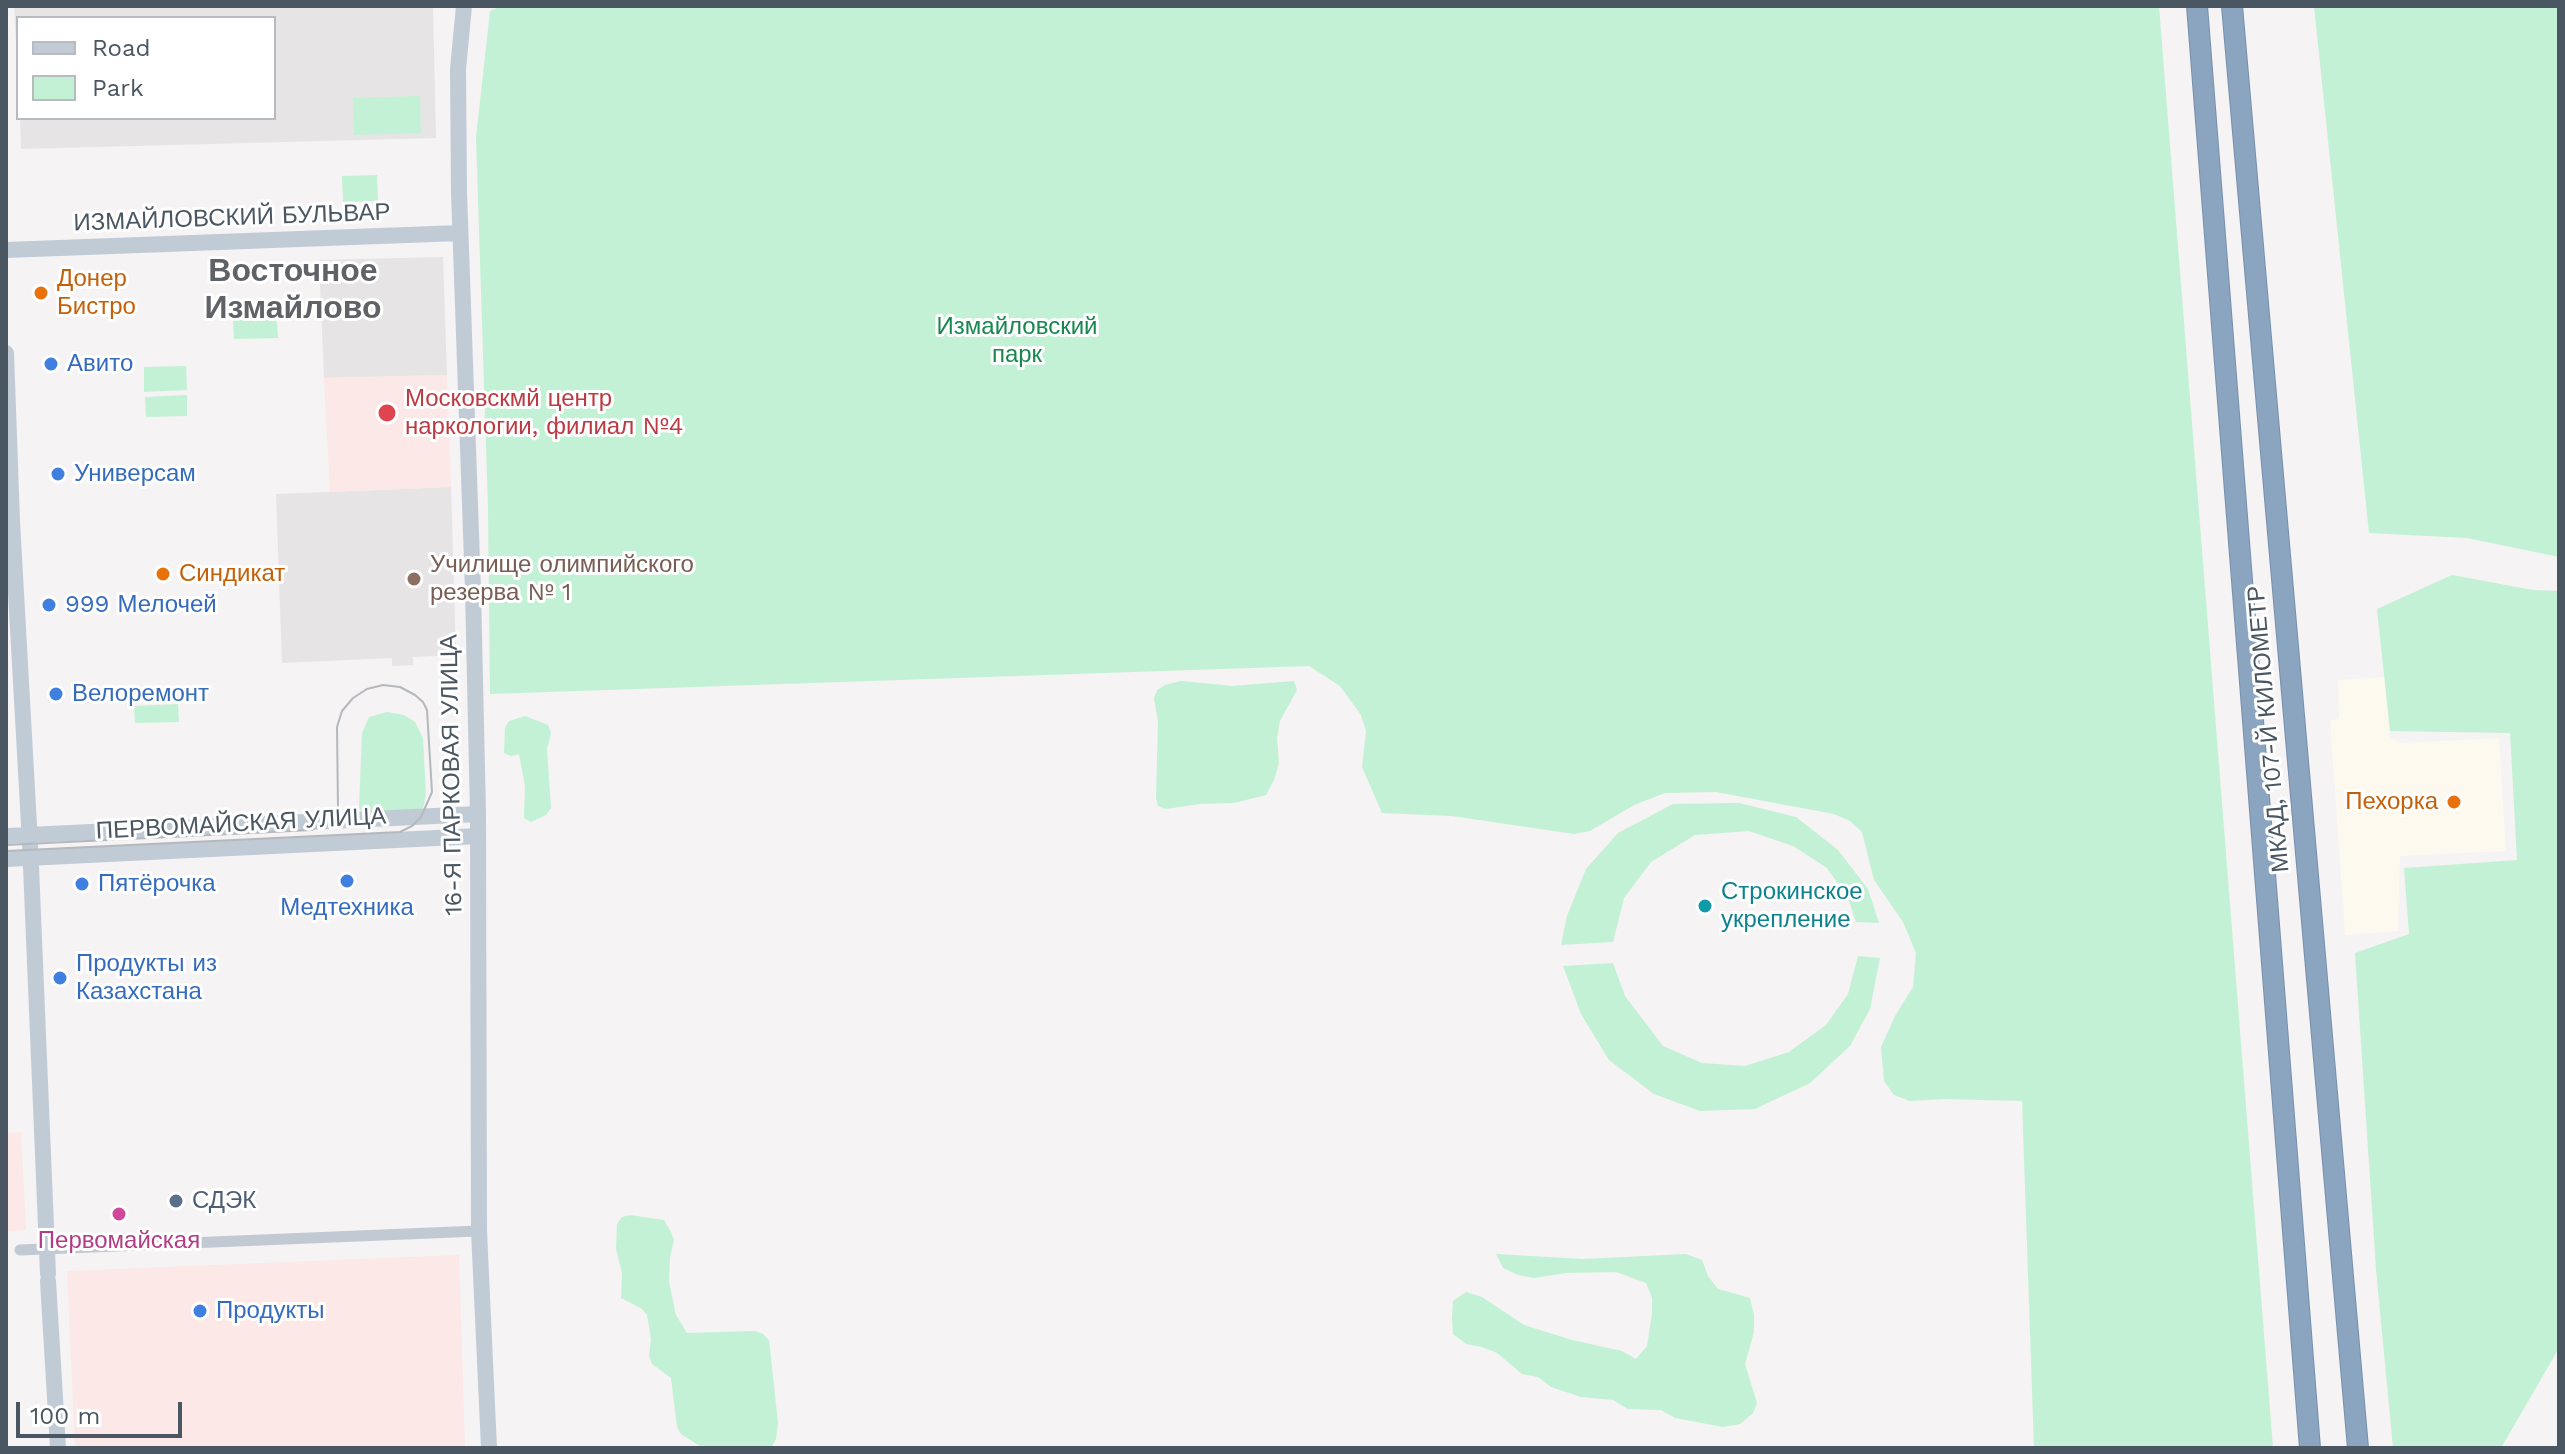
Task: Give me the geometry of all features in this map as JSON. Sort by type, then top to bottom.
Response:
[{"type":"highway","name":"МКАД, 107-Й КИЛОМЕТР","points":[[2197,6],[2310,1448]]},
{"type":"highway","name":"МКАД, 107-Й КИЛОМЕТР","points":[[2232,6],[2358,1448]]},
{"type":"main road","name":"16-Я ПАРКОВАЯ УЛИЦА","points":[[464,6],[458,69],[460,233],[473,575],[478,814],[479,1231],[489,1448]]},
{"type":"main road","name":"ИЗМАЙЛОВСКИЙ БУЛЬВАР","points":[[6,250],[460,233]]},
{"type":"main road","points":[[6,353],[9,535],[29,835],[58,1448]]},
{"type":"main road","name":"ПЕРВОМАЙСКАЯ УЛИЦА","points":[[6,836],[478,814]]},
{"type":"main road","name":"ПЕРВОМАЙСКАЯ УЛИЦА","points":[[6,859],[478,836]]},
{"type":"street","points":[[13,1250],[479,1231]]},
{"type":"shaded area","points":[[14,6],[433,6],[436,138],[21,149],[20,120],[276,120],[276,16],[16,16],[16,44]]},
{"type":"shaded area","points":[[443,257],[447,375],[324,378],[319,260]]},
{"type":"shaded area","name":"Московскмй центр наркологии, филиал №4","points":[[447,375],[451,487],[330,492],[324,378]]},
{"type":"shaded area","points":[[451,487],[456,655],[413,657],[413,665],[392,666],[392,658],[282,663],[276,494]]},
{"type":"shaded area","points":[[2385,677],[2390,737],[2400,743],[2499,738],[2506,851],[2400,856],[2398,931],[2345,935],[2330,720],[2339,719],[2338,680]]},
{"type":"shaded area","points":[[21,1132],[26,1230],[6,1231],[6,1133]]},
{"type":"shaded area","points":[[459,1255],[465,1448],[75,1448],[67,1271]]},
{"type":"green space","name":"Измайловский парк","points":[[502,6],[2159,6],[2273,1448],[2034,1448],[2022,1101],[1910,1101],[1894,1095],[1884,1081],[1881,1047],[1913,987],[1916,953],[1903,922],[1874,880],[1862,832],[1850,821],[1834,814],[1716,792],[1665,793],[1634,805],[1590,831],[1574,834],[1452,816],[1382,813],[1362,767],[1366,731],[1361,715],[1340,686],[1309,666],[490,694],[488,507],[476,137],[490,11]]},
{"type":"green space","points":[[2314,6],[2559,6],[2559,557],[2467,538],[2369,533]]},
{"type":"green space","points":[[420,96],[421,133],[354,135],[353,98]]},
{"type":"green space","points":[[377,175],[378,201],[343,202],[342,176]]},
{"type":"green space","points":[[272,318],[277,322],[278,338],[234,339],[233,319]]},
{"type":"green space","points":[[186,366],[187,390],[144,392],[144,367]]},
{"type":"green space","points":[[187,395],[187,416],[146,417],[145,397]]},
{"type":"green space","points":[[2452,575],[2533,590],[2559,591],[2559,1348],[2501,1448],[2393,1448],[2376,1269],[2355,953],[2409,934],[2404,868],[2517,860],[2510,733],[2390,731],[2377,609]]},
{"type":"green space","points":[[1181,681],[1233,686],[1294,681],[1297,690],[1280,721],[1277,738],[1279,763],[1266,795],[1234,803],[1166,809],[1158,806],[1158,722],[1154,698],[1157,690]]},
{"type":"green space","points":[[178,704],[179,722],[135,723],[134,706]]},
{"type":"green space","points":[[387,712],[404,715],[415,722],[423,738],[426,795],[423,808],[417,811],[361,811],[359,808],[362,733],[369,717]]},
{"type":"green space","points":[[525,716],[548,725],[551,733],[547,749],[551,808],[546,815],[531,822],[524,818],[525,786],[519,754],[511,756],[504,753],[505,728],[509,721]]},
{"type":"green space","points":[[1739,803],[1796,817],[1838,850],[1868,889],[1879,923],[1856,922],[1848,898],[1827,868],[1793,846],[1749,831],[1695,835],[1651,862],[1624,898],[1613,942],[1561,945],[1567,916],[1586,869],[1618,833],[1673,804]]},
{"type":"green space","points":[[1858,956],[1880,958],[1870,1009],[1850,1046],[1810,1083],[1755,1109],[1700,1111],[1654,1094],[1609,1060],[1581,1014],[1563,966],[1613,963],[1625,996],[1663,1046],[1702,1063],[1745,1066],[1789,1052],[1826,1025],[1848,994]]},
{"type":"green space","points":[[630,1215],[664,1220],[671,1232],[674,1240],[669,1282],[676,1315],[687,1333],[755,1331],[769,1340],[778,1423],[771,1448],[703,1448],[681,1434],[677,1427],[671,1378],[652,1364],[649,1356],[651,1339],[647,1315],[621,1298],[617,1224],[622,1217]]},
{"type":"green space","points":[[1496,1254],[1583,1259],[1686,1254],[1702,1260],[1708,1276],[1718,1289],[1750,1298],[1754,1332],[1745,1364],[1757,1403],[1753,1413],[1740,1424],[1723,1427],[1675,1418],[1661,1410],[1628,1409],[1613,1400],[1581,1397],[1551,1387],[1538,1377],[1522,1374],[1497,1353],[1466,1344],[1453,1334],[1452,1318],[1453,1301],[1466,1292],[1482,1297],[1524,1325],[1572,1340],[1622,1351],[1636,1359],[1647,1346],[1652,1298],[1646,1283],[1616,1272],[1566,1273],[1534,1278],[1518,1275],[1503,1268]]},
{"type":"tram line","points":[[6,845],[312,830],[338,808],[337,727],[342,711],[353,698],[367,689],[383,685],[400,687],[415,695],[427,710],[432,792],[421,817],[400,832],[6,851]]},
{"type":"place","name":"Донер Бистро","points":[[41,293]]},
{"type":"place","name":"Авито","points":[[51,364]]},
{"type":"place","name":"Московскмй центр наркологии, филиал №4","points":[[387,413]]},
{"type":"place","name":"Универсам","points":[[58,474]]},
{"type":"place","name":"Синдикат","points":[[163,574]]},
{"type":"place","name":"Училище олимпийского резерва № 1","points":[[414,579]]},
{"type":"place","name":"999 Мелочей","points":[[49,605]]},
{"type":"place","name":"Велоремонт","points":[[56,694]]},
{"type":"place","name":"Пехорка","points":[[2454,802]]},
{"type":"place","name":"Медтехника","points":[[347,881]]},
{"type":"place","name":"Пятёрочка","points":[[82,884]]},
{"type":"place","name":"Строкинское укрепление","points":[[1705,906]]},
{"type":"place","name":"Продукты из Казахстана","points":[[60,978]]},
{"type":"place","name":"СДЭК","points":[[176,1201]]},
{"type":"place","name":"Первомайская","points":[[119,1214]]},
{"type":"place","name":"Продукты","points":[[200,1311]]},
{"type":"district","name":"Восточное Измайлово","points":[[293,290]]}]
